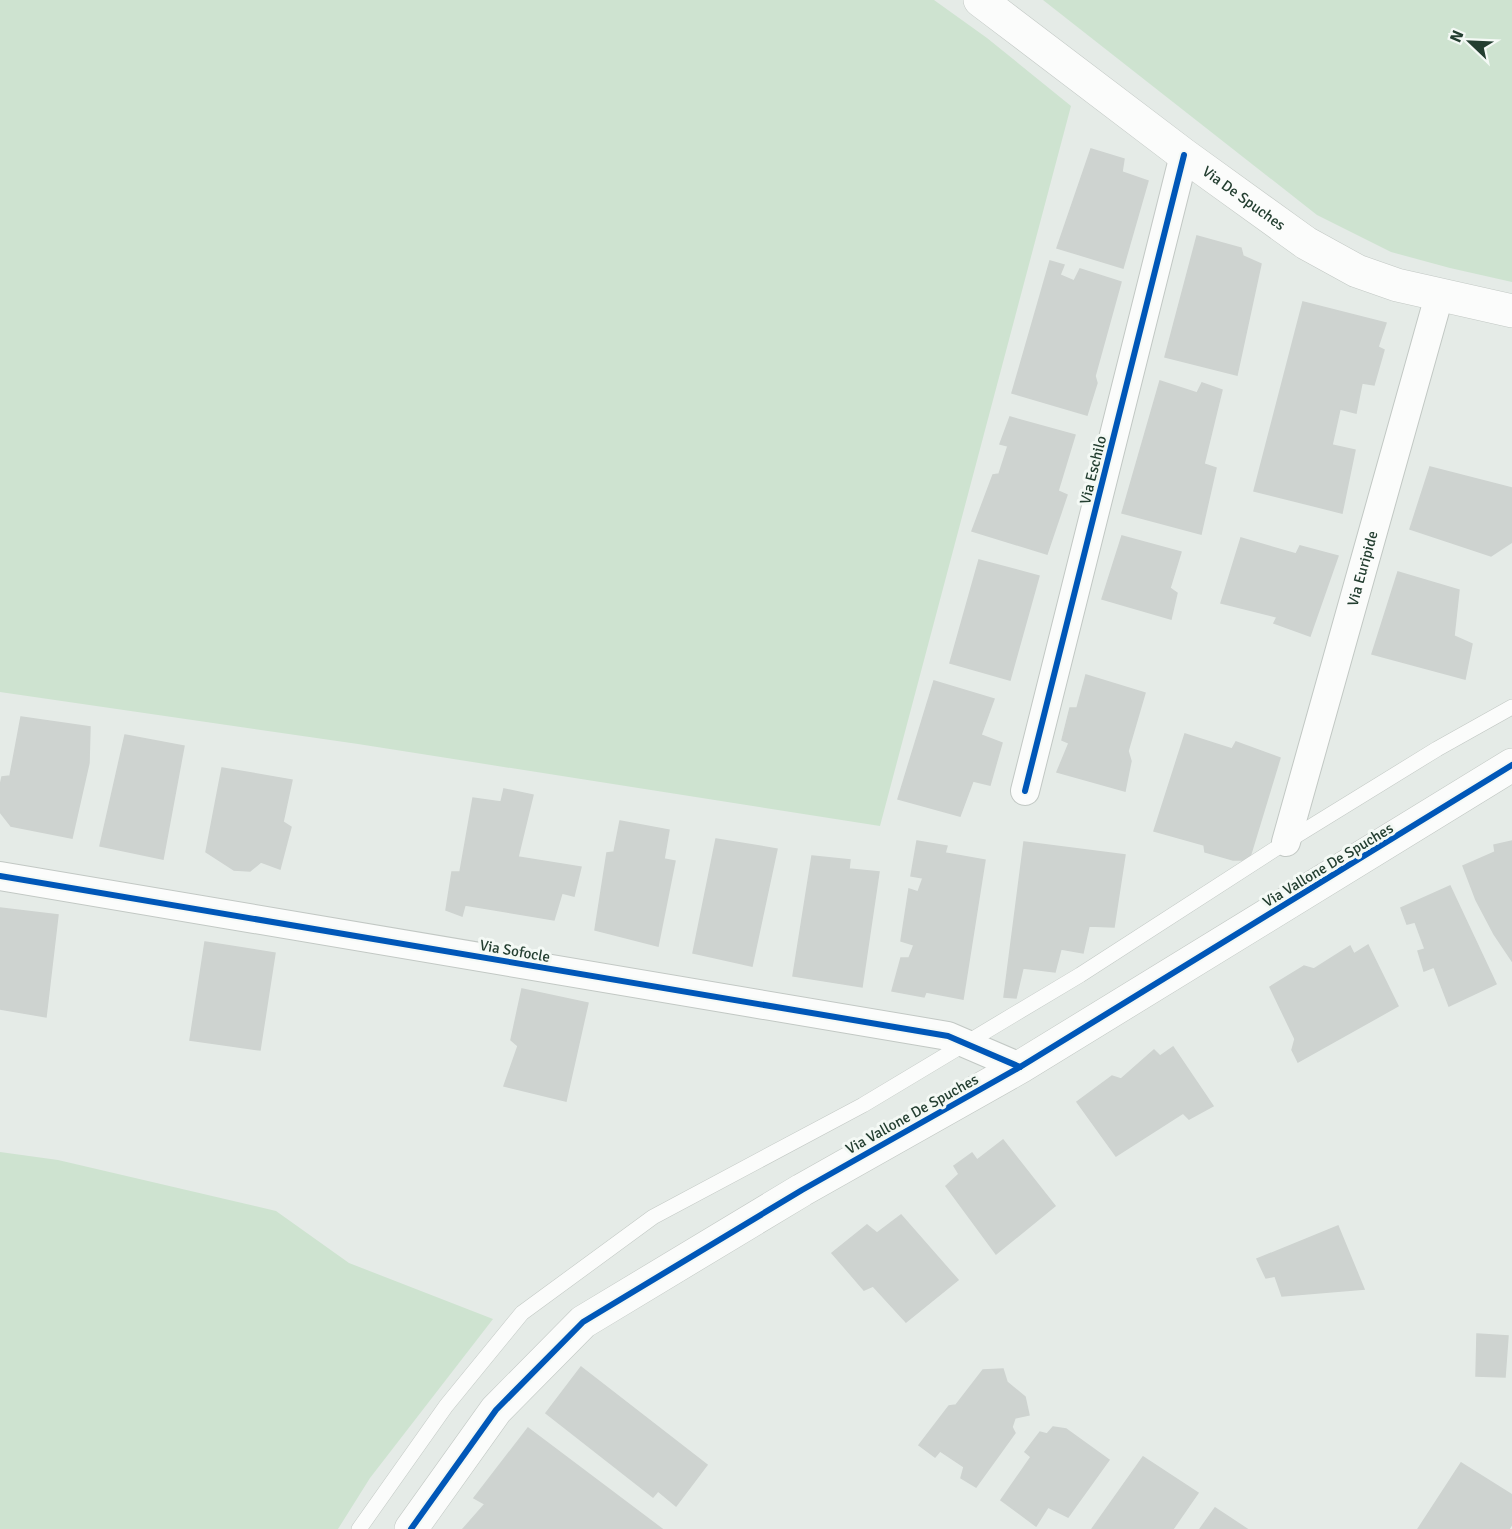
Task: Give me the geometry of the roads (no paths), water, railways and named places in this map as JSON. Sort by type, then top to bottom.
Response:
[{"type":"street","name":"Via De Spuches","points":[[980,0],[1184,155],[1306,243],[1357,271],[1397,285],[1512,311]]},
{"type":"street","name":"Via Eschilo","points":[[1025,791],[1184,155]]},
{"type":"street","name":"Via Euripide","points":[[1286,842],[1439,296]]},
{"type":"street","name":"Via Vallone De Spuches","points":[[421,1525],[496,1410],[583,1322],[802,1190],[1020,1067],[1512,765]]},
{"type":"street","name":"Via Sofocle","points":[[0,876],[948,1036],[1020,1067]]},
{"type":"lane","points":[[359,1529],[446,1406],[522,1313],[654,1217],[863,1105],[1080,975],[1286,842],[1437,749],[1512,707]]}]
